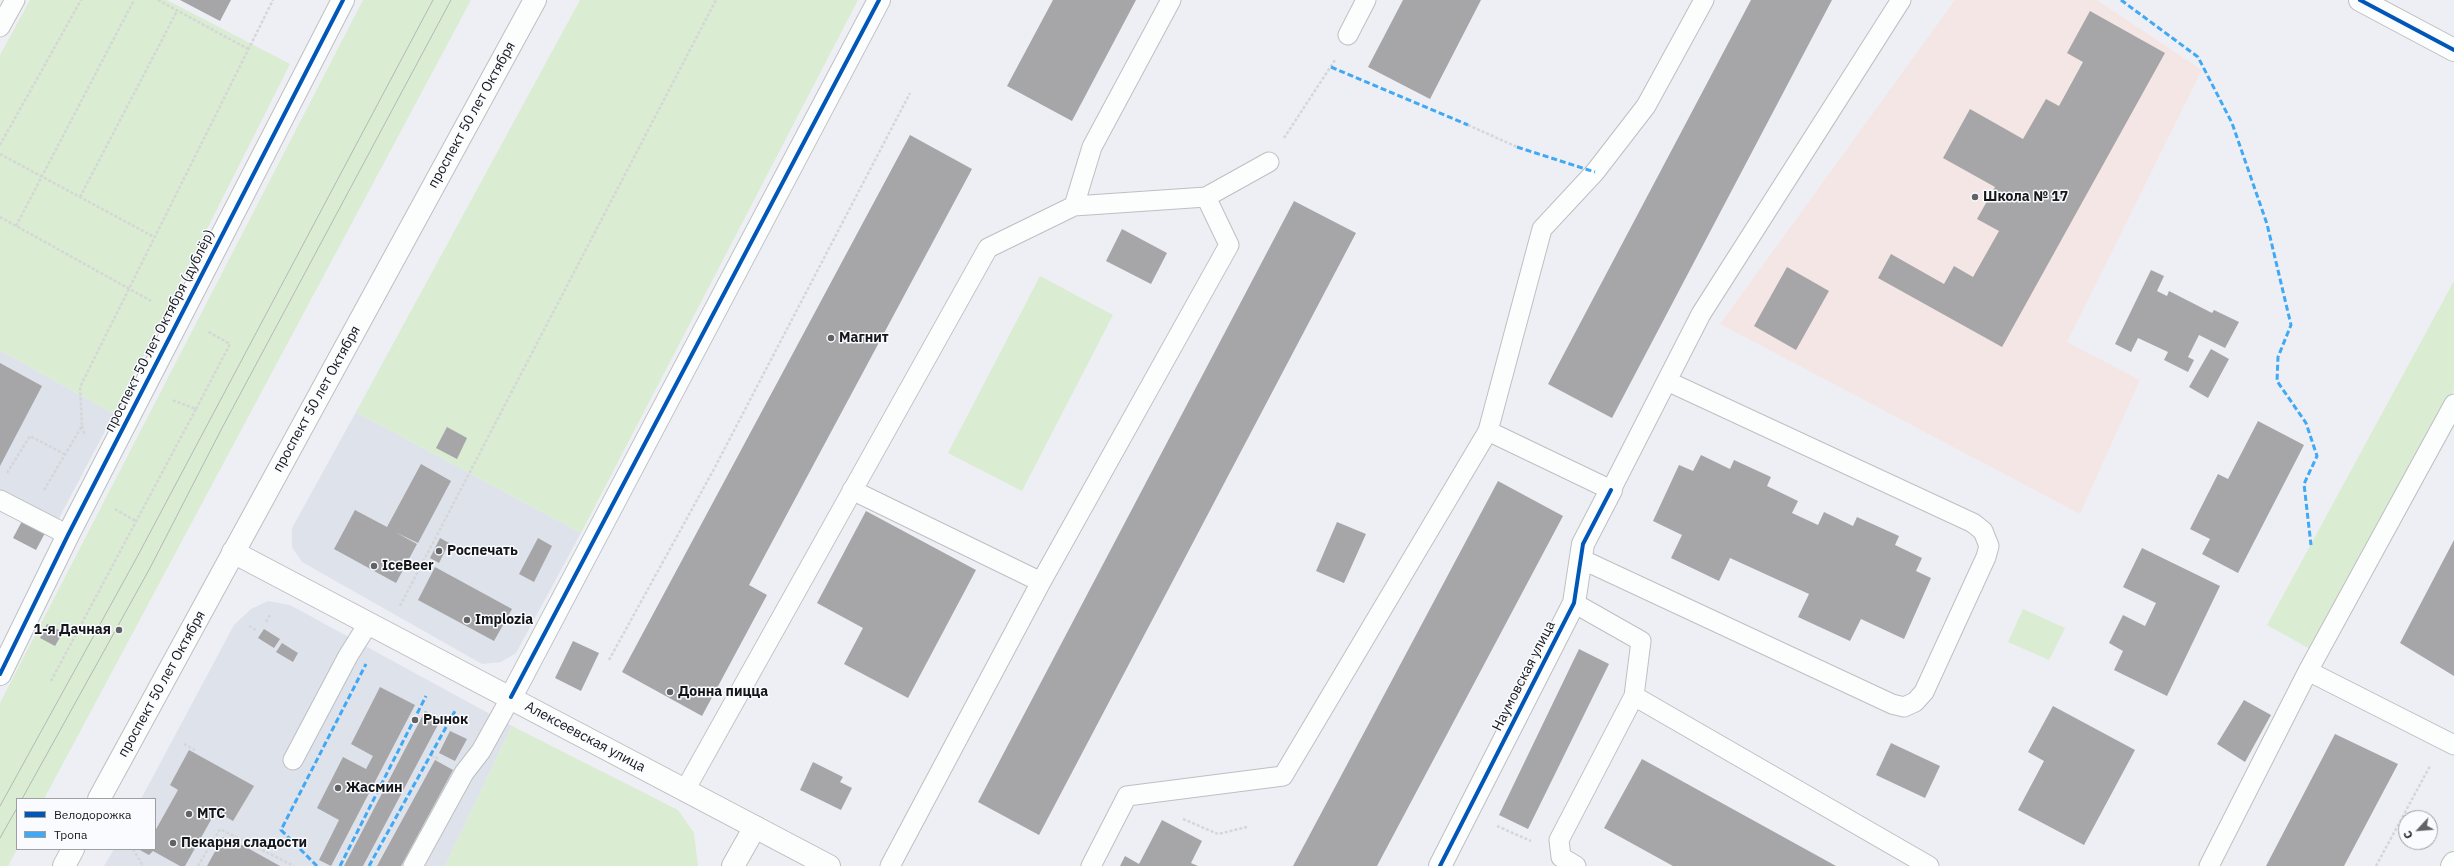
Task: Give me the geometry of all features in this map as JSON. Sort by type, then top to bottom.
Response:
[{"type":"street","name":"проспект 50 лет Октября (дублёр)","points":[[0,674],[68,535],[343,0]]},
{"type":"street","name":"проспект 50 лет Октября","points":[[100,798],[535,0]]},
{"type":"street","points":[[510,697],[879,0]]},
{"type":"street","points":[[2360,0],[2454,50]]},
{"type":"street","name":"Наумовская улица","points":[[1440,866],[1574,603],[1583,544],[1611,490]]},
{"type":"street","name":"Алексеевская улица","points":[[233,552],[829,866]]},
{"type":"street","points":[[733,866],[755,827]]},
{"type":"street","points":[[64,866],[72,850]]},
{"type":"lane","points":[[0,27],[15,0]]},
{"type":"lane","points":[[1074,206],[1092,147],[1171,0]]},
{"type":"lane","points":[[1348,36],[1366,0]]},
{"type":"lane","points":[[1090,866],[1127,796],[1283,776],[1488,431],[1542,229],[1595,172],[1646,106],[1704,0]]},
{"type":"lane","points":[[1488,431],[1611,490],[1701,314],[1901,0]]},
{"type":"lane","points":[[685,790],[988,248],[1074,206],[1206,197],[1268,162]]},
{"type":"lane","points":[[890,866],[1041,582],[1229,245],[1206,197]]},
{"type":"lane","points":[[1581,559],[1892,704],[1904,707],[1914,702],[1924,692],[1986,557],[1989,546],[1983,531],[1973,523],[1667,381]]},
{"type":"lane","points":[[2209,866],[2308,671],[2454,404]]},
{"type":"lane","points":[[852,490],[1041,582]]},
{"type":"lane","points":[[0,500],[68,535]]},
{"type":"lane","points":[[1574,603],[1641,641],[1634,696],[1559,840],[1561,857],[1576,866]]},
{"type":"lane","points":[[293,760],[348,656],[368,624]]},
{"type":"lane","points":[[2308,671],[2449,742]]},
{"type":"lane","points":[[1634,696],[1930,866]]},
{"type":"lane","points":[[413,866],[464,773],[481,751],[510,697]]},
{"type":"path","points":[[0,145],[80,0]]},
{"type":"path","points":[[16,226],[134,0]]},
{"type":"path","points":[[158,0],[248,49]]},
{"type":"path","points":[[27,515],[66,456],[82,426],[80,387],[131,290],[154,237],[273,0]]},
{"type":"path","points":[[399,607],[716,0]]},
{"type":"path","points":[[80,196],[177,10]]},
{"type":"path","points":[[1299,116],[1348,36]]},
{"type":"path","points":[[609,660],[714,469],[910,93]]},
{"type":"path","points":[[1468,125],[1517,147]]},
{"type":"path","points":[[0,154],[154,237]]},
{"type":"path","points":[[0,217],[230,344],[137,522],[51,681]]},
{"type":"path","points":[[143,389],[196,409]]},
{"type":"path","points":[[4,477],[30,436],[66,456]]},
{"type":"path","points":[[114,508],[137,522]]},
{"type":"path","points":[[266,622],[270,615]]},
{"type":"path","points":[[56,621],[76,633]]},
{"type":"path","points":[[249,626],[256,630]]},
{"type":"path","points":[[2376,866],[2449,742]]},
{"type":"path","points":[[184,744],[195,750]]},
{"type":"path","points":[[1178,816],[1218,834],[1247,827]]},
{"type":"path","points":[[1497,826],[1523,837]]},
{"type":"path","points":[[198,866],[220,829],[294,866]]},
{"type":"path","points":[[134,850],[143,866]]},
{"type":"shaded area","name":"Школа № 17","points":[[1955,0],[2097,0],[2202,70],[2067,342],[2140,380],[2080,514],[1720,324]]},
{"type":"shaded area","points":[[0,350],[114,414],[57,522],[0,493]]},
{"type":"shaded area","points":[[356,412],[581,533],[516,653],[501,662],[482,664],[302,562],[292,547],[292,528]]},
{"type":"shaded area","points":[[268,601],[290,605],[512,726],[445,866],[104,866],[113,850],[156,850],[156,798],[142,798],[234,625],[251,609]]},
{"type":"green space","points":[[30,0],[167,0],[290,64],[114,414],[0,350],[0,55]]},
{"type":"green space","points":[[363,0],[471,0],[45,798],[16,798],[16,850],[8,866],[0,866],[0,703]]},
{"type":"green space","points":[[580,0],[858,0],[581,533],[356,412]]},
{"type":"green space","points":[[1040,276],[1113,315],[1022,491],[948,453]]},
{"type":"green space","points":[[2454,281],[2454,390],[2312,650],[2267,625]]},
{"type":"green space","points":[[2023,609],[2065,628],[2049,660],[2008,642]]},
{"type":"green space","points":[[512,726],[678,810],[694,833],[698,866],[445,866]]},
{"type":"building","points":[[180,0],[231,0],[220,21]]},
{"type":"building","points":[[1053,0],[1136,0],[1072,121],[1007,86]]},
{"type":"building","points":[[1403,0],[1481,0],[1430,99],[1368,67]]},
{"type":"building","points":[[1751,0],[1832,0],[1612,418],[1548,384]]},
{"type":"building","points":[[2090,11],[2165,53],[2002,347],[1878,278],[1891,254],[1944,284],[1954,266],[1973,277],[1999,231],[1977,219],[1995,187],[1943,158],[1970,109],[2023,139],[2046,99],[2059,106],[2083,62],[2067,53]]},
{"type":"building","points":[[910,135],[972,169],[749,585],[767,595],[702,716],[622,672]]},
{"type":"building","points":[[1294,201],[1356,233],[1039,835],[978,802]]},
{"type":"building","points":[[1122,229],[1167,253],[1151,284],[1106,261]]},
{"type":"building","points":[[1787,267],[1829,291],[1796,350],[1754,326]]},
{"type":"building","points":[[2151,270],[2164,276],[2157,291],[2167,296],[2169,291],[2212,313],[2214,310],[2239,322],[2225,348],[2199,335],[2188,357],[2194,360],[2188,372],[2164,360],[2168,352],[2138,338],[2131,352],[2115,344]]},
{"type":"building","points":[[2211,349],[2229,359],[2208,398],[2189,387]]},
{"type":"building","points":[[0,363],[42,386],[0,466]]},
{"type":"building","points":[[2258,421],[2304,445],[2238,573],[2202,554],[2210,539],[2190,529],[2218,474],[2228,479]]},
{"type":"building","points":[[447,427],[467,438],[457,459],[436,448]]},
{"type":"building","points":[[1701,455],[1730,469],[1734,460],[1771,477],[1767,486],[1798,501],[1792,513],[1818,525],[1824,512],[1853,526],[1857,517],[1899,536],[1895,545],[1922,558],[1916,571],[1931,578],[1904,639],[1861,619],[1850,641],[1798,617],[1809,594],[1730,558],[1719,581],[1671,558],[1682,535],[1653,521],[1679,465],[1693,471]]},
{"type":"building","points":[[421,464],[451,481],[418,543],[395,532],[417,544],[396,583],[334,549],[355,510],[387,527]]},
{"type":"building","points":[[1498,481],[1563,516],[1377,866],[1293,866]]},
{"type":"building","points":[[866,511],[976,570],[908,698],[844,664],[863,628],[817,603]]},
{"type":"building","points":[[22,521],[45,533],[36,550],[13,538]]},
{"type":"building","points":[[1337,522],[1366,534],[1344,583],[1316,571]]},
{"type":"building","name":"Роспечать","points":[[440,538],[449,543],[439,563],[430,558]]},
{"type":"building","points":[[538,538],[552,546],[534,582],[519,574]]},
{"type":"building","points":[[2454,540],[2454,676],[2400,643]]},
{"type":"building","points":[[2142,548],[2220,586],[2167,696],[2114,670],[2123,651],[2109,643],[2123,615],[2145,626],[2156,603],[2123,587]]},
{"type":"building","points":[[435,567],[512,609],[494,641],[418,600]]},
{"type":"building","points":[[47,624],[63,632],[55,646],[40,638]]},
{"type":"building","points":[[264,629],[280,639],[274,648],[258,638]]},
{"type":"building","points":[[573,641],[599,653],[581,691],[555,678]]},
{"type":"building","points":[[282,643],[298,653],[293,662],[276,652]]},
{"type":"building","points":[[1579,649],[1609,664],[1528,829],[1499,815]]},
{"type":"building","points":[[380,687],[415,705],[331,866],[319,860],[339,820],[317,808],[343,757],[366,769],[373,756],[351,744]]},
{"type":"building","points":[[2244,700],[2271,715],[2245,762],[2217,744]]},
{"type":"building","points":[[2053,706],[2135,750],[2084,845],[2018,810],[2044,761],[2028,752]]},
{"type":"building","points":[[425,711],[441,719],[363,866],[344,866]]},
{"type":"building","points":[[450,731],[467,739],[455,761],[439,753]]},
{"type":"building","points":[[2335,734],[2398,764],[2344,866],[2266,866]]},
{"type":"building","points":[[1891,743],[1940,766],[1925,798],[1876,775]]},
{"type":"building","points":[[189,750],[254,786],[233,821],[216,811],[185,866],[180,866],[153,851],[149,855],[140,850],[156,850],[156,829],[178,790],[170,785]]},
{"type":"building","points":[[1642,759],[1836,866],[1673,866],[1604,828]]},
{"type":"building","points":[[435,760],[453,770],[401,866],[377,866]]},
{"type":"building","points":[[813,762],[843,777],[840,782],[852,788],[841,810],[800,790]]},
{"type":"building","points":[[1162,820],[1202,841],[1191,863],[1198,866],[1120,866],[1125,856],[1139,864]]},
{"type":"building","points":[[223,837],[244,846],[280,866],[207,866]]},
{"type":"tram line","points":[[0,806],[136,559],[433,0]]},
{"type":"tram line","points":[[23,798],[150,568],[222,428],[451,0]]},
{"type":"tram line","points":[[0,838],[16,810]]},
{"type":"marked path","points":[[2121,0],[2198,57],[2232,123],[2267,224],[2291,325],[2278,357],[2277,381],[2306,423],[2317,456],[2304,484],[2311,545]]},
{"type":"marked path","points":[[1331,67],[1468,125]]},
{"type":"marked path","points":[[1517,147],[1595,172]]},
{"type":"marked path","points":[[317,866],[281,830],[366,664]]},
{"type":"marked path","points":[[340,866],[426,696]]},
{"type":"marked path","points":[[369,866],[455,711]]},
{"type":"cycle path","points":[[0,674],[68,535],[343,0]]},
{"type":"cycle path","points":[[511,697],[879,0]]},
{"type":"cycle path","points":[[2360,0],[2454,50]]},
{"type":"cycle path","points":[[1440,866],[1574,603],[1583,544],[1611,490]]},
{"type":"place","name":"Школа № 17","points":[[1975,197]]},
{"type":"place","name":"Магнит","points":[[831,338]]},
{"type":"place","name":"Роспечать","points":[[439,551]]},
{"type":"place","name":"IceBeer","points":[[374,566]]},
{"type":"place","name":"Implozia","points":[[467,620]]},
{"type":"place","name":"1-я Дачная","points":[[119,630]]},
{"type":"place","name":"Донна пицца","points":[[670,692]]},
{"type":"place","name":"Рынок","points":[[415,720]]},
{"type":"place","name":"Жасмин","points":[[338,788]]},
{"type":"place","name":"МТС","points":[[189,814]]},
{"type":"place","name":"Пекарня сладости","points":[[173,843]]}]
